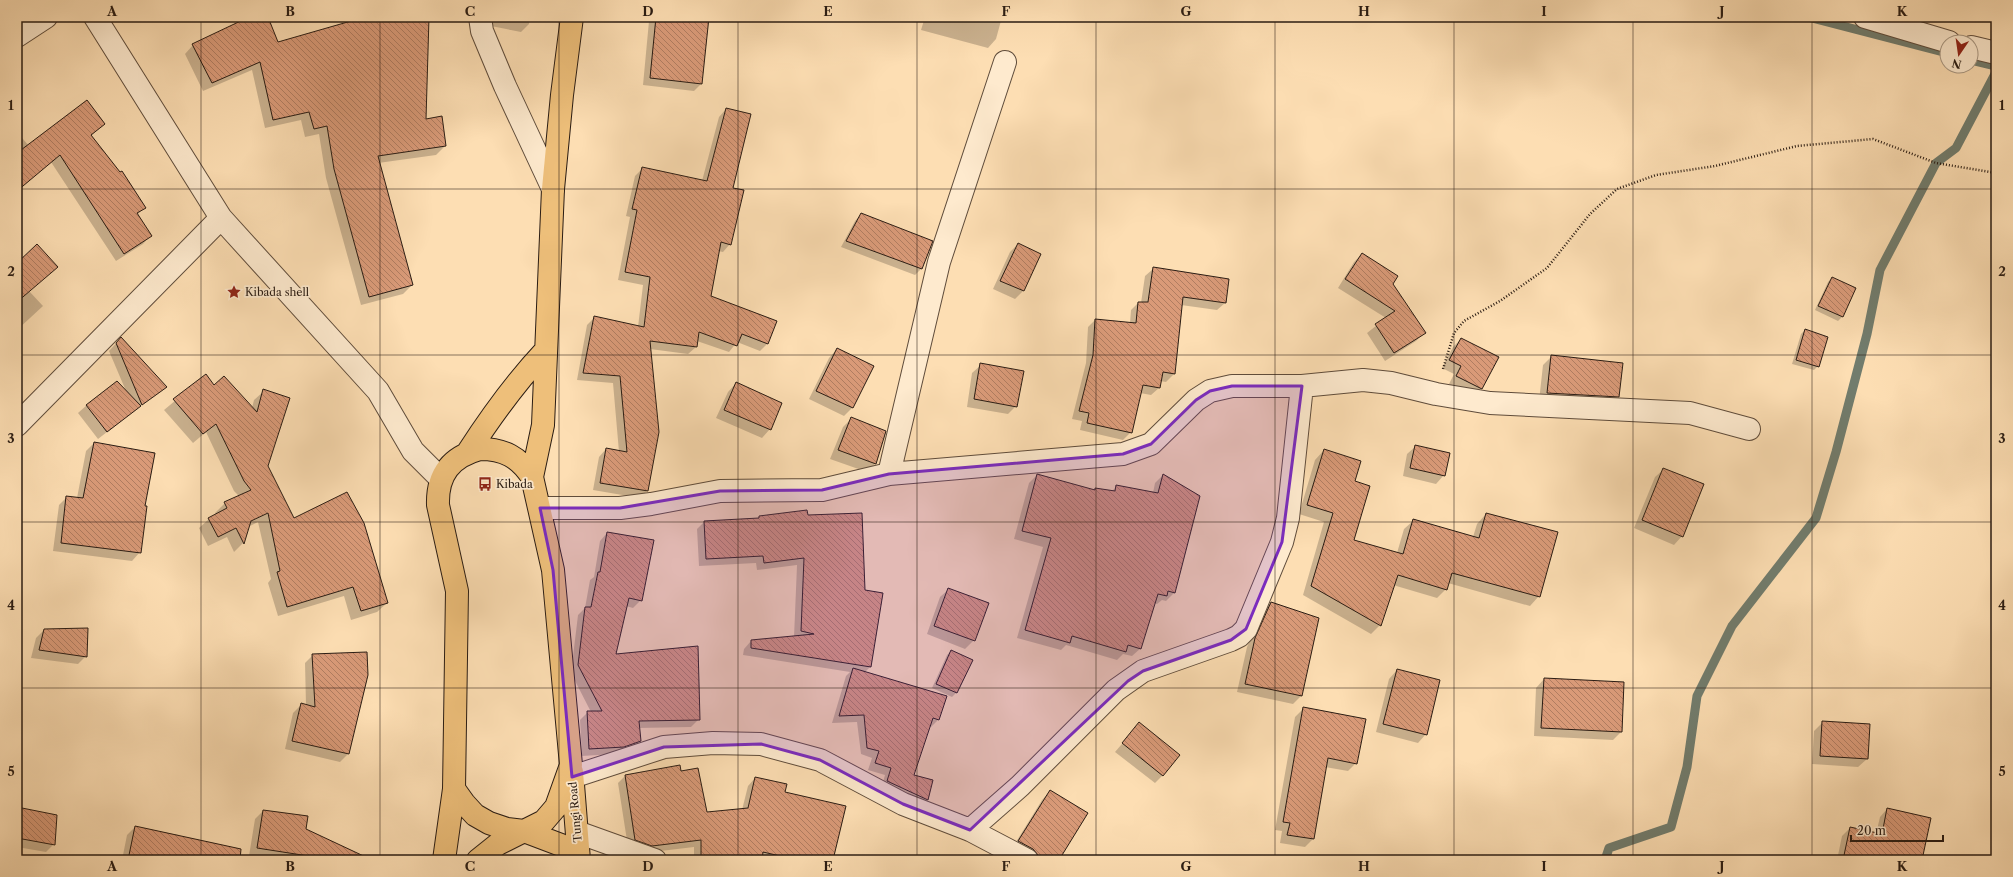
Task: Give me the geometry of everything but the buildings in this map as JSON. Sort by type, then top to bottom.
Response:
[{"type":"main road","points":[[532,477],[543,425],[545,351],[554,189],[562,95],[572,17]]},
{"type":"main road","points":[[468,452],[495,410],[519,378],[545,351]]},
{"type":"main road","points":[[444,860],[454,789],[457,590],[438,505],[437,492],[441,479],[457,458],[468,452],[480,449],[505,452],[516,458],[525,466],[532,477]]},
{"type":"main road","name":"Tungi Road","points":[[532,477],[553,570],[579,859]]},
{"type":"main road","points":[[478,860],[498,844],[544,821],[556,808],[572,771]]},
{"type":"main road","name":"Tungi Road","points":[[454,789],[464,803],[476,815],[489,823],[506,829],[524,831],[561,845],[579,859]]},
{"type":"street","points":[[17,36],[46,17]]},
{"type":"street","points":[[95,17],[221,218],[378,391],[413,451],[441,479]]},
{"type":"street","points":[[480,17],[482,31],[505,86],[554,189]]},
{"type":"street","points":[[1865,17],[1939,39]]},
{"type":"street","points":[[1979,49],[1996,52]]},
{"type":"street","points":[[889,474],[939,262],[1005,62]]},
{"type":"street","points":[[17,425],[221,218]]},
{"type":"street","points":[[540,508],[620,508],[652,504],[720,491],[822,490],[889,474],[1123,454],[1151,444],[1196,400],[1210,391],[1232,386],[1302,386],[1363,380],[1391,383],[1436,394],[1490,403],[1690,413],[1749,429]]},
{"type":"street","points":[[970,830],[1020,786],[1116,690],[1128,681],[1143,671],[1231,640],[1239,636],[1246,629],[1282,542],[1287,524],[1302,386]]},
{"type":"street","points":[[572,771],[664,747],[713,744],[761,744],[820,760],[902,804],[970,830],[1027,860]]},
{"type":"street","points":[[577,832],[655,860]]},
{"type":"path","points":[[1436,394],[1454,333],[1464,321],[1500,301],[1547,268],[1590,214],[1617,189],[1656,175],[1715,166],[1797,146],[1873,139],[1936,163],[1996,173]]},
{"type":"highlighted area","points":[[1232,386],[1302,386],[1282,542],[1246,629],[1231,640],[1143,671],[1128,681],[970,830],[903,804],[820,760],[761,744],[664,747],[572,777],[553,570],[540,508],[620,508],[720,491],[822,490],[889,474],[1123,454],[1151,444],[1196,400],[1210,391]]},
{"type":"waterway","points":[[1808,17],[1939,51]]},
{"type":"waterway","points":[[1979,62],[1996,66]]},
{"type":"waterway","points":[[1605,860],[1609,848],[1671,827],[1687,767],[1697,696],[1732,626],[1816,518],[1836,452],[1867,334],[1880,270],[1936,163],[1956,148],[1996,72]]},
{"type":"place","name":"Kibada shell","points":[[234,292]]},
{"type":"place","name":"Kibada","points":[[485,484]]}]
